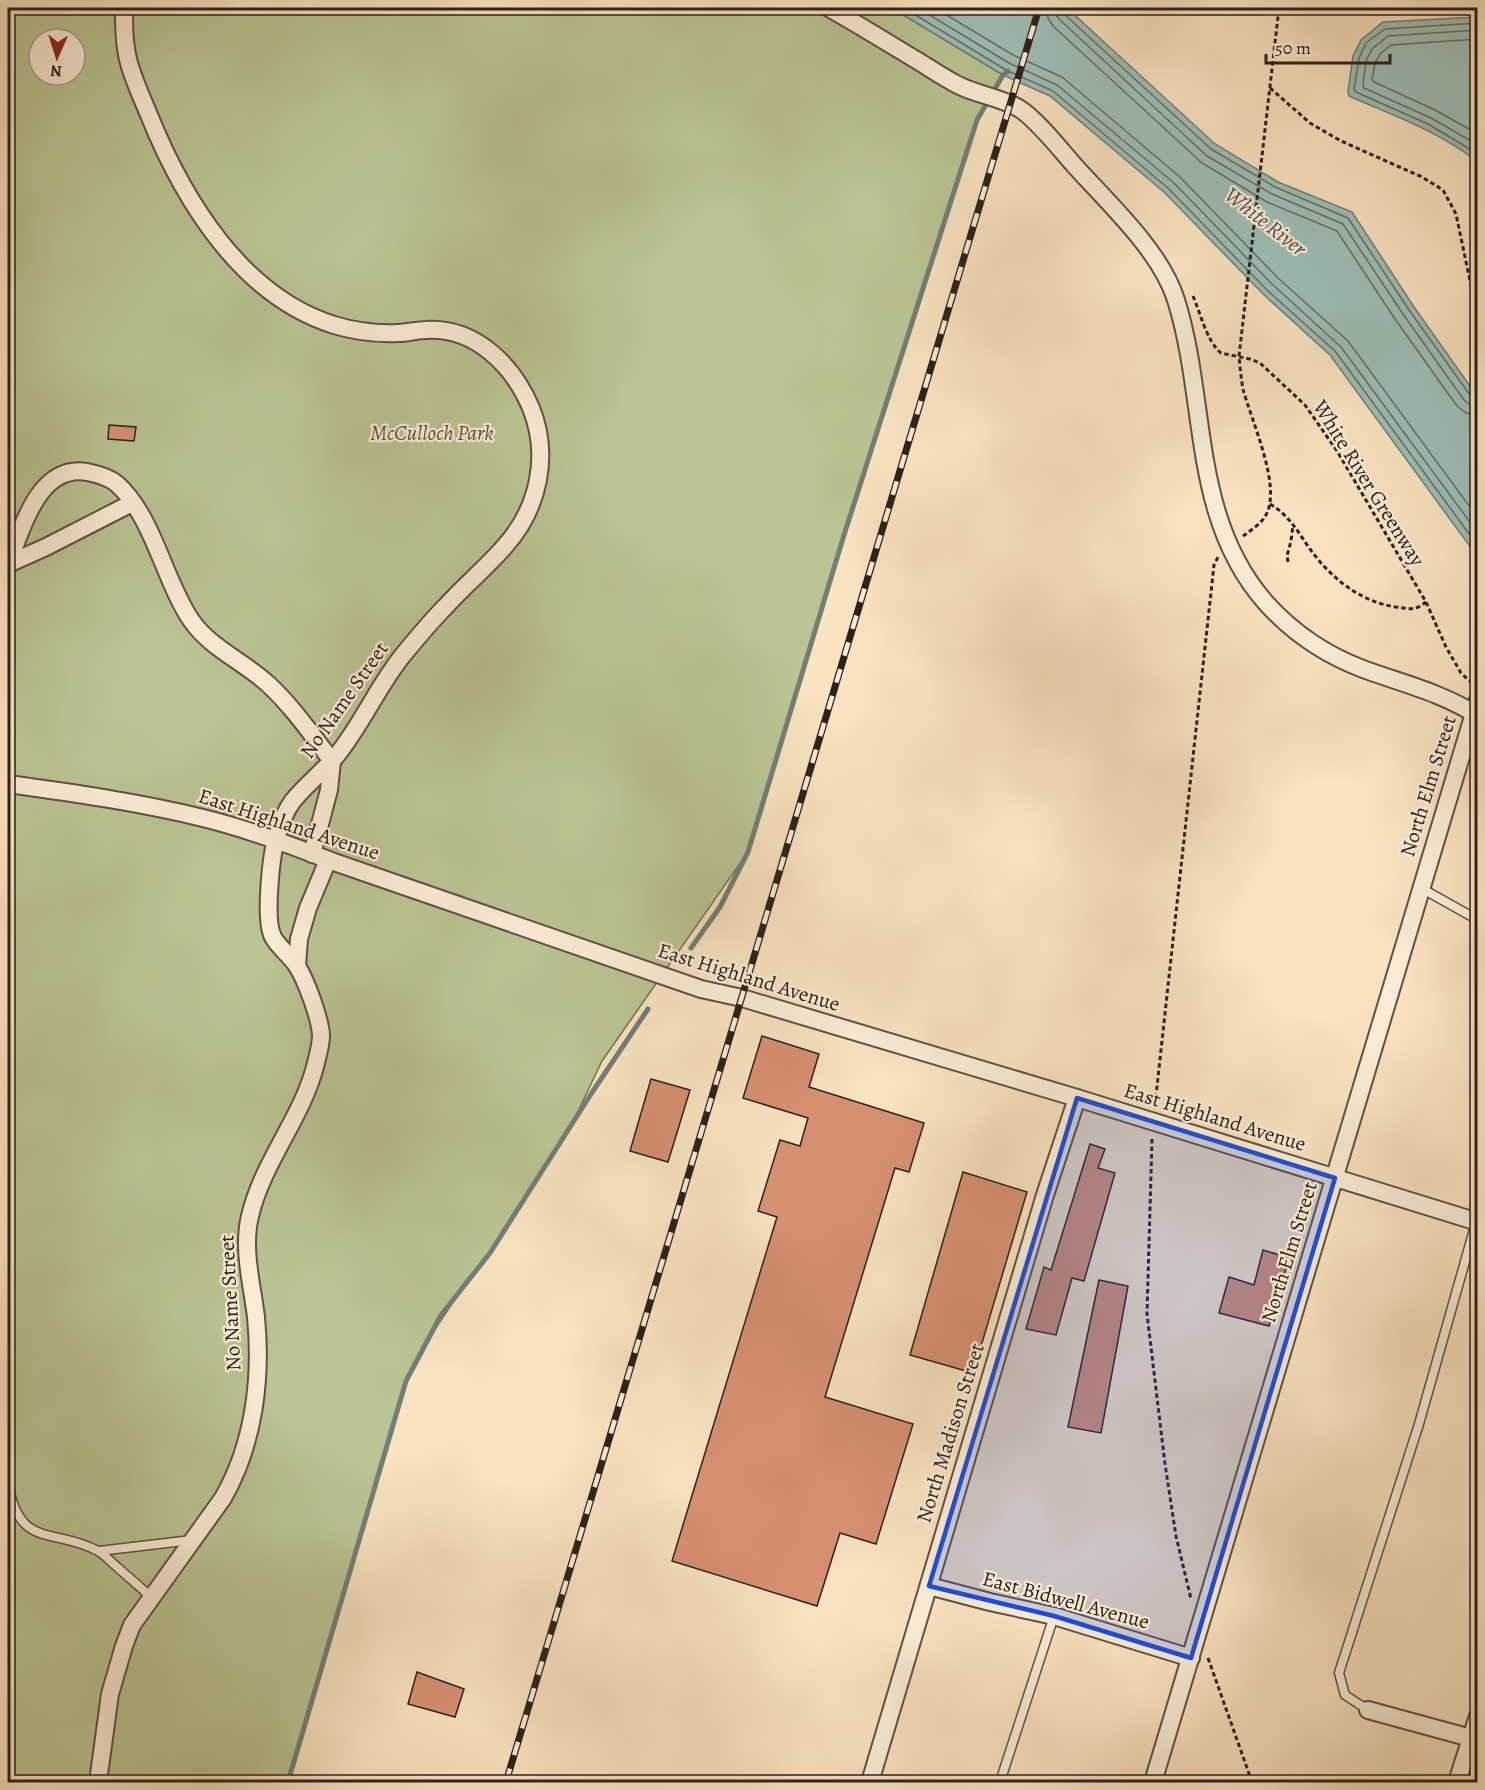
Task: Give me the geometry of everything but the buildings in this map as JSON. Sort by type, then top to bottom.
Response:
[{"type":"street","name":"No Name Street","points":[[98,1782],[105,1720],[123,1646],[132,1626],[151,1597],[224,1498],[232,1482],[255,1407],[258,1370],[256,1324],[247,1248],[249,1221],[256,1195],[312,1080],[321,1028],[297,966],[273,936],[269,927],[275,840],[289,806],[347,742],[392,668],[446,605],[505,547],[517,532],[529,510],[541,463],[538,427],[522,389],[496,357],[474,341],[445,330],[393,333],[358,331],[332,324],[292,305],[270,290],[237,260],[194,206],[179,181],[157,134],[128,60],[124,37],[124,8]]},
{"type":"street","points":[[829,8],[958,85],[1013,105],[1023,111],[1057,146],[1151,254],[1165,274],[1175,298],[1184,333],[1210,490],[1219,522],[1229,547],[1247,578],[1265,602],[1306,639],[1330,654],[1361,668],[1476,710]]},
{"type":"street","points":[[8,564],[23,524],[39,496],[54,478],[73,472],[93,473],[110,479],[132,503],[147,526],[164,568],[191,620],[211,642],[266,682],[332,761],[320,857],[299,939],[297,966]]},
{"type":"street","points":[[8,564],[132,503]]},
{"type":"street","name":"North Elm Street","points":[[1153,1782],[1199,1658],[1199,1630],[1476,710]]},
{"type":"street","name":"East Highland Avenue","points":[[8,784],[102,796],[205,818],[275,840],[701,989],[742,998],[1477,1220]]},
{"type":"street","name":"North Madison Street","points":[[870,1782],[1041,1206],[1077,1098]]},
{"type":"street","name":"East Bidwell Avenue","points":[[929,1586],[1054,1616],[1199,1658]]},
{"type":"street","points":[[1368,1710],[1474,1739]]},
{"type":"street","points":[[1457,1782],[1474,1739],[1478,1716]]},
{"type":"street","name":"No Name Street","points":[[102,1760],[109,1782]]},
{"type":"lane","points":[[1421,888],[1478,920]]},
{"type":"lane","points":[[1368,1710],[1345,1695],[1339,1673],[1419,1424],[1477,1220]]},
{"type":"lane","points":[[8,1484],[10,1499],[21,1521],[34,1531],[99,1551],[151,1597]]},
{"type":"lane","points":[[99,1551],[192,1540]]},
{"type":"lane","points":[[1000,1782],[1054,1616]]},
{"type":"path","points":[[1199,1630],[1176,1536],[1154,1385],[1147,1314],[1152,1121],[1214,565],[1220,553],[1261,523],[1270,504],[1267,465],[1243,387],[1239,356],[1279,8]]},
{"type":"path","points":[[1270,88],[1310,123],[1341,141],[1422,177],[1443,190],[1456,214],[1473,295],[1478,305]]},
{"type":"path","name":"White River Greenway","points":[[1193,294],[1214,345],[1221,353],[1260,363],[1305,405],[1337,451],[1426,602],[1446,647],[1461,673],[1478,688]]},
{"type":"path","points":[[1270,504],[1281,511],[1293,524],[1325,568],[1353,591],[1388,606],[1411,609],[1419,608],[1426,602]]},
{"type":"path","points":[[1287,562],[1293,524]]},
{"type":"path","points":[[1199,1658],[1252,1782]]},
{"type":"highlighted area","points":[[1077,1098],[1335,1178],[1191,1658],[1054,1616],[929,1586]]},
{"type":"green space","name":"McCulloch Park","points":[[8,8],[892,8],[1003,75],[977,120],[834,569],[748,852],[602,1061],[572,1124],[498,1240],[429,1338],[406,1381],[288,1782],[8,1782]]},
{"type":"water","name":"White River","points":[[892,8],[1067,8],[1215,144],[1278,182],[1352,212],[1414,307],[1477,396],[1477,556],[1330,355],[1263,294],[1165,193],[1050,96],[1003,75]]},
{"type":"water","points":[[1477,17],[1477,162],[1432,133],[1349,96],[1353,56],[1361,40],[1383,22]]},
{"type":"waterway","points":[[691,948],[720,907],[748,852],[844,535],[977,120],[1003,75],[1008,71]]},
{"type":"waterway","points":[[288,1782],[406,1381],[441,1315],[490,1253],[648,1009]]},
{"type":"railway","points":[[506,1782],[1039,8]]}]
